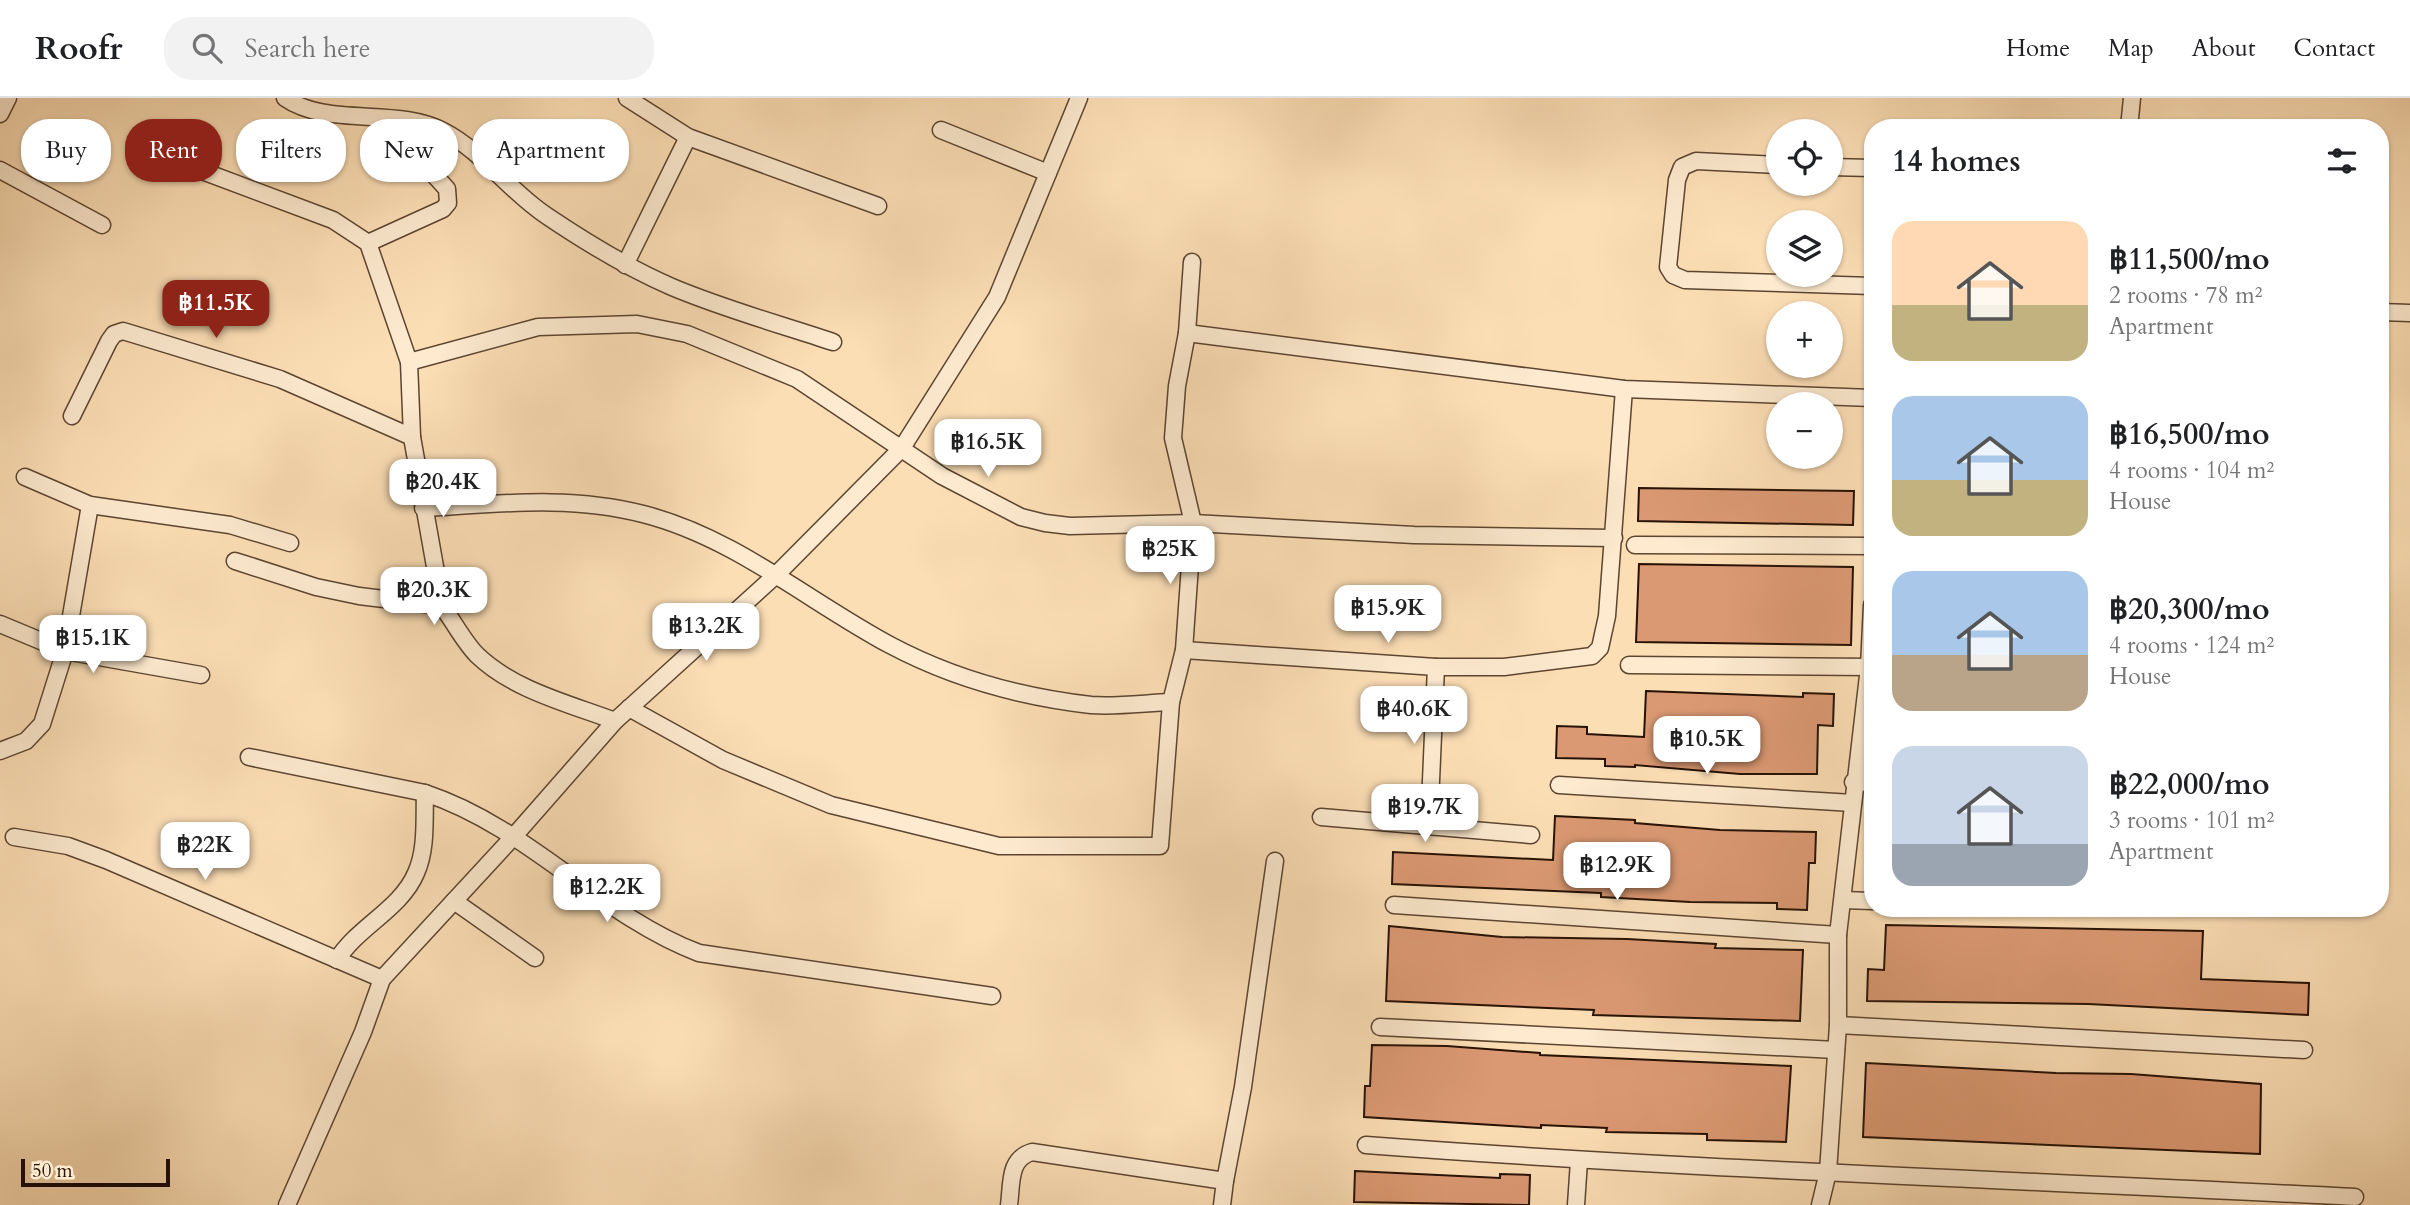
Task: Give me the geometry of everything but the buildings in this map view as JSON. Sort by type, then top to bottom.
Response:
[{"type":"street","points":[[0,114],[8,98]]},
{"type":"street","points":[[285,98],[295,105],[321,111],[411,121],[446,132],[474,152],[544,215],[625,265],[673,288],[833,342]]},
{"type":"street","points":[[627,98],[688,137],[878,206]]},
{"type":"street","points":[[287,1205],[363,1032],[382,979],[515,835],[615,721],[776,575],[902,448],[997,297],[1079,98]]},
{"type":"street","points":[[2130,119],[2132,98]]},
{"type":"street","points":[[941,130],[1048,173]]},
{"type":"street","points":[[625,265],[688,137]]},
{"type":"street","points":[[1766,164],[1696,161],[1682,167],[1677,180],[1668,267],[1673,275],[1685,280],[1864,286]]},
{"type":"street","points":[[1843,167],[1864,168]]},
{"type":"street","points":[[0,170],[102,225]]},
{"type":"street","points":[[222,178],[333,220],[368,243],[409,362],[412,436],[442,606],[478,656],[527,687],[615,721]]},
{"type":"street","points":[[368,243],[443,209],[448,203],[447,189],[441,182]]},
{"type":"street","points":[[629,708],[723,760],[831,805],[999,846],[1160,846],[1171,702],[1184,650],[1193,523],[1172,439],[1177,386],[1187,333],[1192,262]]},
{"type":"street","points":[[2389,312],[2410,313]]},
{"type":"street","points":[[409,362],[538,327],[645,326],[687,334],[797,379],[942,476],[1021,517],[1045,523],[1070,526],[1193,523],[1414,535],[1614,538]]},
{"type":"street","points":[[72,416],[108,341],[114,334],[123,331],[280,379],[412,436]]},
{"type":"street","points":[[1187,333],[1624,389],[1864,398]]},
{"type":"street","points":[[1184,650],[1436,667],[1504,667],[1592,656],[1600,648],[1607,616],[1624,389]]},
{"type":"street","points":[[25,477],[90,505],[230,525],[290,543]]},
{"type":"street","points":[[423,508],[543,501],[600,503],[694,531],[776,575],[890,644],[952,674],[1016,692],[1094,705],[1171,702]]},
{"type":"street","points":[[0,751],[26,741],[42,724],[65,651],[90,505]]},
{"type":"street","points":[[1635,545],[1864,546]]},
{"type":"street","points":[[236,561],[316,587],[442,606]]},
{"type":"street","points":[[0,624],[65,651],[201,676]]},
{"type":"street","points":[[1629,665],[1864,667]]},
{"type":"street","points":[[1429,826],[1436,667]]},
{"type":"street","points":[[1821,1205],[1828,1172],[1838,1025],[1838,935],[1853,782],[1864,712]]},
{"type":"street","points":[[249,757],[425,793],[450,801],[515,835],[656,936],[699,953],[992,996]]},
{"type":"street","points":[[1853,782],[1864,783]]},
{"type":"street","points":[[1559,785],[1853,803]]},
{"type":"street","points":[[337,960],[347,944],[405,891],[416,873],[422,847],[425,793]]},
{"type":"street","points":[[1321,817],[1531,835]]},
{"type":"street","points":[[13,836],[68,846],[106,860],[382,979]]},
{"type":"street","points":[[1222,1205],[1275,861]]},
{"type":"street","points":[[1843,900],[1864,901]]},
{"type":"street","points":[[454,901],[534,958]]},
{"type":"street","points":[[1394,905],[1838,935]]},
{"type":"street","points":[[1838,1025],[2304,1050]]},
{"type":"street","points":[[1380,1027],[1836,1050]]},
{"type":"street","points":[[1366,1145],[1579,1161],[2356,1197]]},
{"type":"street","points":[[1010,1205],[1014,1165],[1023,1155],[1032,1152],[1225,1181]]},
{"type":"street","points":[[1576,1205],[1579,1161]]}]
